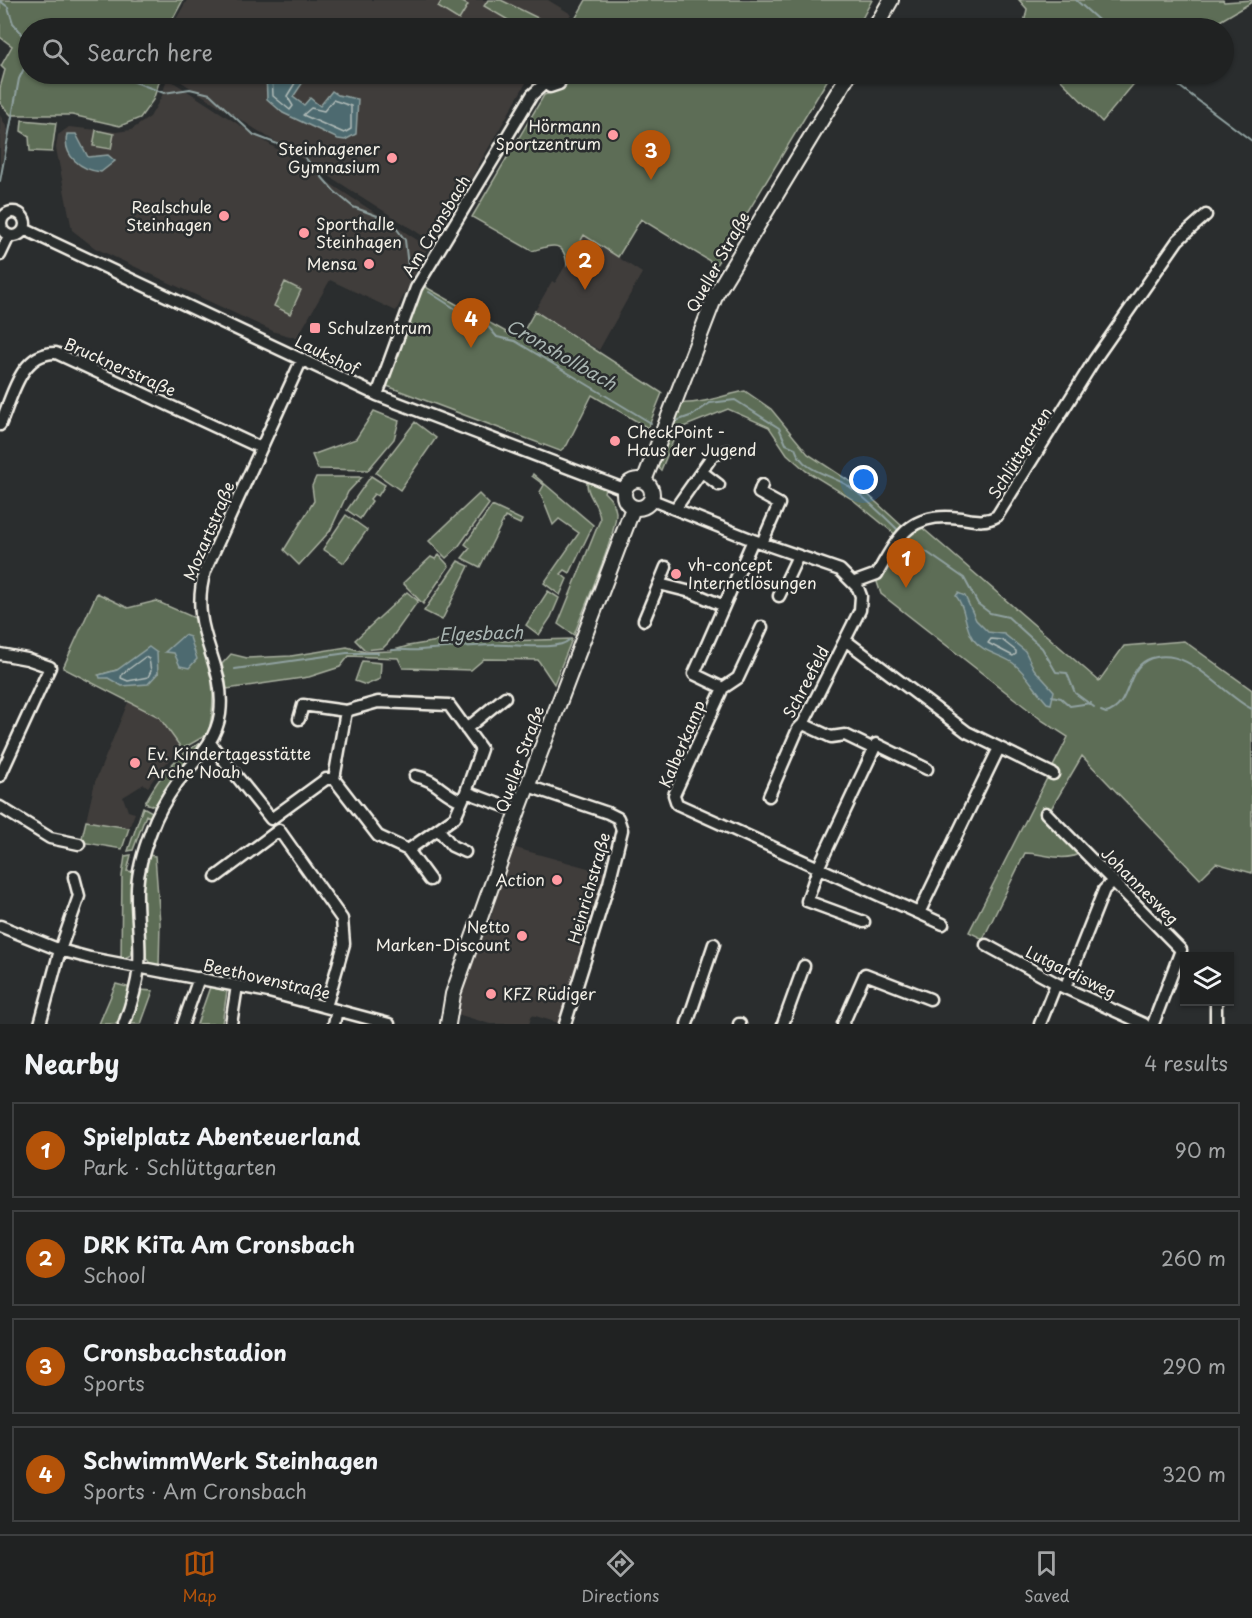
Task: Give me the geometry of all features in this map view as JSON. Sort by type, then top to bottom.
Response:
[{"type":"main road","points":[[881,18],[891,0]]},
{"type":"main road","name":"Queller Straße","points":[[644,481],[716,294],[843,84]]},
{"type":"main road","points":[[632,481],[644,481],[652,489],[652,500],[644,507],[633,508],[625,500],[624,489],[632,481]]},
{"type":"main road","name":"Queller Straße","points":[[448,1024],[453,994],[518,811],[633,508]]},
{"type":"street","name":"Am Cronsbach","points":[[377,395],[406,321],[416,288],[540,84]]},
{"type":"street","name":"Laukshof","points":[[9,236],[1,229],[0,222],[4,215],[16,212],[25,221],[24,229],[377,395],[624,489]]},
{"type":"street","name":"Schlüttgarten","points":[[855,582],[877,574],[899,537],[919,521],[940,517],[986,521],[998,516],[1095,359],[1178,240],[1206,215]]},
{"type":"street","points":[[0,255],[9,236],[20,235],[24,229]]},
{"type":"street","name":"Brucknerstraße","points":[[0,424],[26,365],[40,355],[56,353],[261,448]]},
{"type":"street","name":"Mozartstraße","points":[[124,1024],[139,968],[137,889],[139,869],[151,831],[176,784],[210,743],[220,715],[220,689],[203,633],[199,606],[200,589],[205,571],[302,358]]},
{"type":"street","points":[[675,509],[714,455],[727,451]]},
{"type":"street","points":[[702,471],[719,485]]},
{"type":"street","points":[[757,542],[779,504],[759,493],[762,485]]},
{"type":"street","points":[[652,500],[757,542],[840,570],[855,582]]},
{"type":"street","name":"Kalberkamp","points":[[723,688],[694,674],[724,606],[757,542]]},
{"type":"street","points":[[779,596],[798,556]]},
{"type":"street","points":[[644,620],[666,567]]},
{"type":"street","name":"Schreefeld","points":[[769,796],[798,729],[803,724],[862,602],[855,582]]},
{"type":"street","points":[[659,584],[691,592],[724,606]]},
{"type":"street","name":"Kalberkamp","points":[[762,627],[738,678],[723,688],[674,795],[677,804],[819,866],[943,924]]},
{"type":"street","points":[[845,640],[967,732],[1053,774]]},
{"type":"street","points":[[0,654],[27,659],[50,667],[0,776]]},
{"type":"street","points":[[466,729],[506,697]]},
{"type":"street","points":[[299,719],[303,705],[346,711],[378,702],[449,705],[481,749],[455,817],[408,850]]},
{"type":"street","points":[[346,711],[334,779],[378,836],[408,850],[429,880]]},
{"type":"street","points":[[803,724],[831,737],[845,735],[874,749]]},
{"type":"street","points":[[210,743],[271,819],[326,779],[334,779]]},
{"type":"street","points":[[864,922],[807,901],[819,866],[876,744],[927,769]]},
{"type":"street","points":[[919,913],[999,748]]},
{"type":"street","points":[[415,776],[431,779],[445,794],[518,811]]},
{"type":"street","name":"Heinrichstraße","points":[[528,786],[608,813],[618,818],[622,830],[609,883],[565,1024]]},
{"type":"street","points":[[0,807],[50,838],[79,844]]},
{"type":"street","name":"Johannesweg","points":[[1046,813],[1181,950],[1153,1024]]},
{"type":"street","points":[[438,829],[452,846],[465,852]]},
{"type":"street","points":[[216,877],[279,830],[342,919],[344,944],[332,1008],[334,1024]]},
{"type":"street","points":[[40,1024],[60,950],[79,896],[74,877]]},
{"type":"street","points":[[1040,1024],[1061,986],[1104,890],[1113,881]]},
{"type":"street","points":[[0,926],[60,950],[139,968]]},
{"type":"street","points":[[687,1024],[714,944]]},
{"type":"street","name":"Lutgardisweg","points":[[986,945],[1061,986],[1144,1024]]},
{"type":"street","points":[[783,1024],[804,966]]},
{"type":"street","name":"Beethovenstraße","points":[[139,968],[237,986],[332,1008],[388,1024]]},
{"type":"street","points":[[843,1024],[865,974],[930,999]]},
{"type":"street","points":[[183,1024],[199,978]]},
{"type":"street","points":[[231,1024],[237,986]]},
{"type":"street","points":[[1215,1006],[1216,1024]]},
{"type":"shaded area","points":[[187,0],[548,0],[571,14],[569,18],[177,18]]},
{"type":"shaded area","name":"Realschule Steinhagen","points":[[165,84],[176,84],[428,247],[396,311],[330,280],[297,338],[275,332],[95,248],[72,230],[56,148],[58,135],[69,127],[116,132],[131,130],[150,117],[162,96]]},
{"type":"shaded area","name":"Steinhagener Gymnasium","points":[[185,84],[525,84],[434,243]]},
{"type":"shaded area","points":[[0,115],[8,130],[0,169]]},
{"type":"shaded area","points":[[584,235],[642,273],[599,350],[535,311],[552,281],[555,283]]},
{"type":"shaded area","name":"Ev. Kindertagesstätte Arche Noah","points":[[129,700],[146,701],[199,734],[161,768],[148,787],[144,784],[123,797],[128,811],[135,813],[129,828],[86,821],[95,782]]},
{"type":"shaded area","points":[[512,847],[606,873],[577,964],[562,1024],[532,1015],[529,1024],[490,1024],[454,1013],[465,975],[490,920]]},
{"type":"green space","points":[[0,0],[183,0],[173,18],[18,18],[18,84],[159,84],[153,100],[140,118],[120,126],[72,115],[11,115],[0,103],[0,88],[5,70],[1,66],[12,46],[0,37]]},
{"type":"green space","points":[[442,0],[459,0],[468,5],[460,18],[456,18],[438,7]]},
{"type":"green space","points":[[488,0],[501,0],[538,18],[505,18],[484,6]]},
{"type":"green space","points":[[586,0],[872,0],[862,18],[576,18]]},
{"type":"green space","points":[[1019,0],[1223,0],[1224,2],[1252,0],[1225,18],[1025,18],[1027,9]]},
{"type":"green space","points":[[565,84],[825,84],[716,265],[641,219],[618,257],[584,235],[567,265],[563,251],[559,247],[550,246],[532,251],[472,217],[544,95]]},
{"type":"green space","points":[[1065,84],[1134,84],[1102,122]]},
{"type":"green space","points":[[22,120],[56,123],[52,152],[30,151],[29,136],[21,131]]},
{"type":"green space","points":[[96,130],[114,134],[111,149],[93,146]]},
{"type":"green space","points":[[285,282],[301,290],[290,314],[274,306]]},
{"type":"green space","points":[[422,285],[513,336],[522,334],[535,311],[662,393],[648,428],[592,395],[567,445],[560,451],[387,386]]},
{"type":"green space","points":[[745,391],[771,409],[808,454],[863,490],[903,527],[896,535],[852,499],[806,471],[787,454],[769,427],[728,409],[678,429],[661,470],[657,467],[679,403],[704,401]]},
{"type":"green space","points":[[374,411],[399,421],[394,439],[368,470],[318,469],[312,455],[356,439]]},
{"type":"green space","points":[[415,422],[436,438],[400,490],[376,473]]},
{"type":"green space","points":[[533,474],[593,525],[570,573],[565,570],[561,574],[567,579],[560,595],[544,583],[579,533],[559,519],[553,525],[540,492],[544,485],[532,476]]},
{"type":"green space","points":[[371,476],[385,485],[378,496],[374,494],[370,499],[372,501],[360,519],[347,510]]},
{"type":"green space","points":[[316,477],[362,477],[348,492],[330,531],[299,565],[284,550],[314,501],[312,486]]},
{"type":"green space","points":[[587,482],[605,489],[604,492],[613,503],[616,512],[606,554],[574,635],[558,624],[600,520]]},
{"type":"green space","points":[[479,494],[489,504],[458,547],[446,558],[429,541]]},
{"type":"green space","points":[[492,506],[522,520],[520,524],[505,517],[480,567],[462,558],[470,548],[465,544]]},
{"type":"green space","points":[[346,515],[367,530],[344,563],[323,549]]},
{"type":"green space","points":[[919,525],[1099,681],[1124,646],[1184,641],[1252,690],[1252,873],[1216,863],[1200,879],[1082,756],[1051,809],[1043,816],[1080,853],[1060,857],[1025,853],[983,939],[969,932],[1068,737],[1043,721],[881,594],[876,579],[901,540]]},
{"type":"green space","points":[[439,555],[449,566],[423,604],[403,583],[431,557],[435,559]]},
{"type":"green space","points":[[458,561],[469,566],[442,620],[424,611]]},
{"type":"green space","points":[[548,591],[559,598],[551,617],[539,635],[526,625]]},
{"type":"green space","points":[[407,592],[418,601],[388,643],[383,648],[365,650],[355,640]]},
{"type":"green space","points":[[97,593],[128,608],[156,601],[195,618],[213,689],[208,734],[182,749],[159,717],[63,668]],"holes":[[[155,659],[158,673],[109,678],[99,675]]]},
{"type":"green space","points":[[479,634],[503,641],[572,639],[554,684],[538,660],[484,659],[471,670],[403,668],[398,658],[349,656],[340,667],[309,677],[227,689],[222,664],[231,654],[247,658],[291,656],[347,647],[365,652],[391,651]]},
{"type":"green space","points":[[362,661],[381,663],[380,679],[366,685],[355,681]]},
{"type":"green space","points":[[205,741],[157,807],[145,803],[170,766],[186,752]]},
{"type":"green space","points":[[143,807],[154,813],[152,818],[146,815],[133,850],[128,851]]},
{"type":"green space","points":[[86,821],[129,828],[122,849],[81,842]]},
{"type":"green space","points":[[131,855],[127,871],[135,872],[134,943],[131,955],[121,960],[122,876],[125,856]]},
{"type":"green space","points":[[148,855],[155,856],[160,923],[159,967],[151,965],[145,956],[143,886]]},
{"type":"green space","points":[[116,984],[131,988],[120,1024],[99,1024]]},
{"type":"green space","points":[[210,987],[227,991],[222,1024],[197,1024]]},
{"type":"green space","points":[[140,990],[153,991],[141,1024],[130,1024]]},
{"type":"water","points":[[266,84],[302,84],[293,97],[304,105],[310,98],[320,106],[332,91],[338,95],[358,99],[356,134],[345,140],[338,139],[283,113],[267,99]]},
{"type":"water","points":[[67,134],[76,134],[88,157],[108,155],[115,161],[101,172],[80,165],[67,149]]},
{"type":"water","points":[[958,593],[965,596],[976,620],[988,632],[1004,634],[1025,651],[1034,669],[1054,691],[1051,704],[1047,703],[1013,663],[977,644],[968,628],[962,606],[956,596]]},
{"type":"water","points":[[184,635],[190,637],[197,659],[189,668],[180,666],[174,653],[165,652]]},
{"type":"water","points":[[149,647],[157,653],[158,673],[148,684],[122,686],[108,678],[100,678],[99,675],[117,670]]},
{"type":"waterway","points":[[1076,0],[1096,18]]},
{"type":"waterway","name":"Cronshollbach","points":[[0,1],[8,7],[13,23],[18,29]]},
{"type":"waterway","points":[[0,181],[18,84]]},
{"type":"waterway","name":"Cronshollbach","points":[[140,84],[164,93],[190,89],[210,94],[254,135],[301,153],[334,191],[353,207],[391,221],[405,240],[409,275]]},
{"type":"waterway","points":[[1176,84],[1252,141]]},
{"type":"waterway","name":"Cronshollbach","points":[[429,292],[476,322],[484,322],[497,337],[515,341],[651,423]]},
{"type":"waterway","name":"Cronshollbach","points":[[676,421],[693,415],[710,403],[735,400],[779,428],[786,444],[795,448],[804,463],[850,487],[899,531]]},
{"type":"waterway","name":"Cronshollbach","points":[[905,537],[964,578],[978,604],[990,613],[1008,617],[1042,648],[1056,672],[1067,673],[1075,693],[1094,707]]},
{"type":"waterway","name":"Elgesbach","points":[[392,650],[500,645],[554,646],[569,640]]},
{"type":"waterway","name":"Elgesbach","points":[[235,669],[347,653],[378,653]]},
{"type":"waterway","name":"Cronshollbach","points":[[1101,711],[1106,713],[1120,704],[1140,665],[1147,660],[1162,656],[1176,658],[1190,664],[1252,709]]},
{"type":"waterway","name":"Elgesbach","points":[[1052,696],[1061,698],[1070,706],[1091,703]]},
{"type":"place","name":"Hörmann Sportzentrum","points":[[613,135]]},
{"type":"place","name":"Steinhagener Gymnasium","points":[[392,158]]},
{"type":"place","name":"Cronsbachstadion","points":[[651,180]]},
{"type":"place","name":"Realschule Steinhagen","points":[[224,216]]},
{"type":"place","name":"Sporthalle Steinhagen","points":[[304,233]]},
{"type":"place","name":"Mensa","points":[[369,264]]},
{"type":"place","name":"DRK KiTa Am Cronsbach","points":[[585,290]]},
{"type":"place","name":"Schulzentrum","points":[[315,328]]},
{"type":"place","name":"SchwimmWerk Steinhagen","points":[[471,348]]},
{"type":"place","name":"CheckPoint - Haus der Jugend","points":[[615,441]]},
{"type":"place","name":"vh-concept Internetlösungen","points":[[676,574]]},
{"type":"place","name":"Spielplatz Abenteuerland","points":[[906,588]]},
{"type":"place","name":"Ev. Kindertagesstätte Arche Noah","points":[[135,763]]},
{"type":"place","name":"Action","points":[[557,880]]},
{"type":"place","name":"Netto Marken-Discount","points":[[522,936]]},
{"type":"place","name":"KFZ Rüdiger","points":[[491,994]]}]
